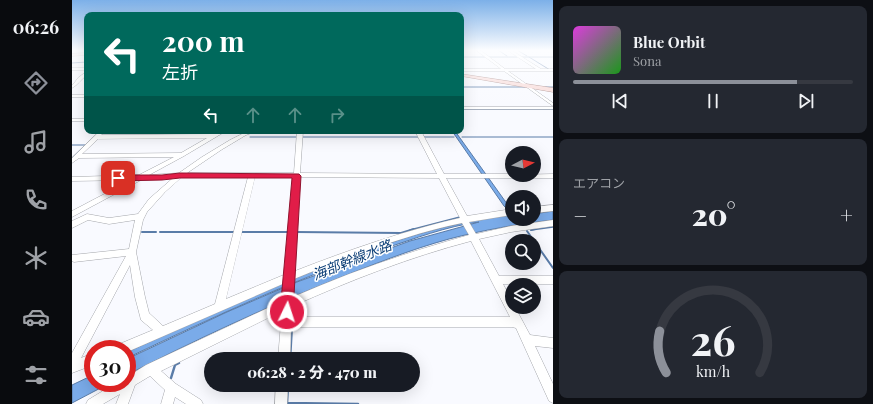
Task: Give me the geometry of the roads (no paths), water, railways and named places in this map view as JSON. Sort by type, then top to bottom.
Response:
[{"type":"main road","points":[[464,76],[553,90]]},
{"type":"street","points":[[72,69],[84,69]]},
{"type":"street","points":[[464,70],[553,70]]},
{"type":"street","points":[[505,70],[553,105]]},
{"type":"street","points":[[72,88],[84,75]]},
{"type":"street","points":[[72,79],[79,79]]},
{"type":"street","points":[[72,96],[84,96]]},
{"type":"street","points":[[464,108],[553,108]]},
{"type":"street","points":[[72,120],[84,120]]},
{"type":"street","points":[[72,161],[100,134]]},
{"type":"street","points":[[74,216],[218,134]]},
{"type":"street","points":[[72,364],[132,252],[140,217],[149,203],[180,175],[245,134]]},
{"type":"street","points":[[284,352],[300,134]]},
{"type":"street","points":[[420,134],[497,280],[553,397]]},
{"type":"street","points":[[97,137],[214,136]]},
{"type":"street","points":[[78,156],[182,155]]},
{"type":"street","points":[[72,179],[142,178],[180,175],[553,176]]},
{"type":"street","points":[[219,307],[252,175]]},
{"type":"street","points":[[541,209],[553,208]]},
{"type":"street","points":[[136,343],[289,278],[394,239],[465,220],[505,213]]},
{"type":"street","points":[[74,216],[109,221],[140,217]]},
{"type":"street","points":[[72,225],[87,217]]},
{"type":"street","points":[[136,377],[150,369],[288,302],[404,257],[474,237],[553,223]]},
{"type":"street","points":[[74,258],[132,252]]},
{"type":"street","points":[[132,252],[140,298],[145,316],[162,332]]},
{"type":"street","points":[[497,280],[553,280]]},
{"type":"street","points":[[286,322],[512,322],[519,324]]},
{"type":"street","points":[[527,340],[553,343]]},
{"type":"street","points":[[72,367],[84,362]]},
{"type":"street","points":[[150,369],[172,388],[197,404]]},
{"type":"street","points":[[167,404],[172,388]]},
{"type":"street","points":[[92,404],[112,392]]},
{"type":"street","points":[[122,404],[125,392]]},
{"type":"street","points":[[281,404],[282,392]]},
{"type":"water","points":[[454,134],[457,134],[505,201],[505,207]]},
{"type":"water","points":[[553,211],[553,220],[541,221],[541,213]]},
{"type":"water","name":"海部幹線水路","points":[[505,214],[505,226],[511,226],[449,239],[377,263],[256,313],[136,370],[136,355],[227,312],[297,282],[410,241],[479,222],[455,226],[431,233],[318,273],[285,286],[222,314],[136,354],[136,348],[230,306],[300,276],[370,250],[418,234]]},
{"type":"water","points":[[84,379],[84,392],[93,392],[72,403],[72,385]]},
{"type":"waterway","points":[[464,87],[525,87]]},
{"type":"waterway","points":[[545,87],[553,87]]},
{"type":"waterway","points":[[464,109],[553,109]]},
{"type":"waterway","points":[[250,137],[296,137]]},
{"type":"waterway","points":[[301,137],[419,137]]},
{"type":"waterway","points":[[423,137],[454,137]]},
{"type":"waterway","points":[[462,137],[553,137]]},
{"type":"waterway","points":[[72,145],[85,145]]},
{"type":"waterway","points":[[72,158],[83,147]]},
{"type":"waterway","points":[[410,230],[460,217]]},
{"type":"waterway","points":[[535,229],[531,230],[553,227]]},
{"type":"waterway","name":"海部幹線水路","points":[[296,232],[401,233],[414,229]]},
{"type":"waterway","points":[[527,231],[553,268]]},
{"type":"waterway","points":[[142,232],[156,232]]},
{"type":"waterway","points":[[160,232],[235,232]]},
{"type":"waterway","points":[[241,232],[290,232]]},
{"type":"waterway","points":[[292,318],[293,309]]},
{"type":"waterway","points":[[290,352],[292,325]]},
{"type":"waterway","points":[[171,378],[175,365],[179,363]]},
{"type":"waterway","points":[[288,392],[287,403],[358,404]]}]
